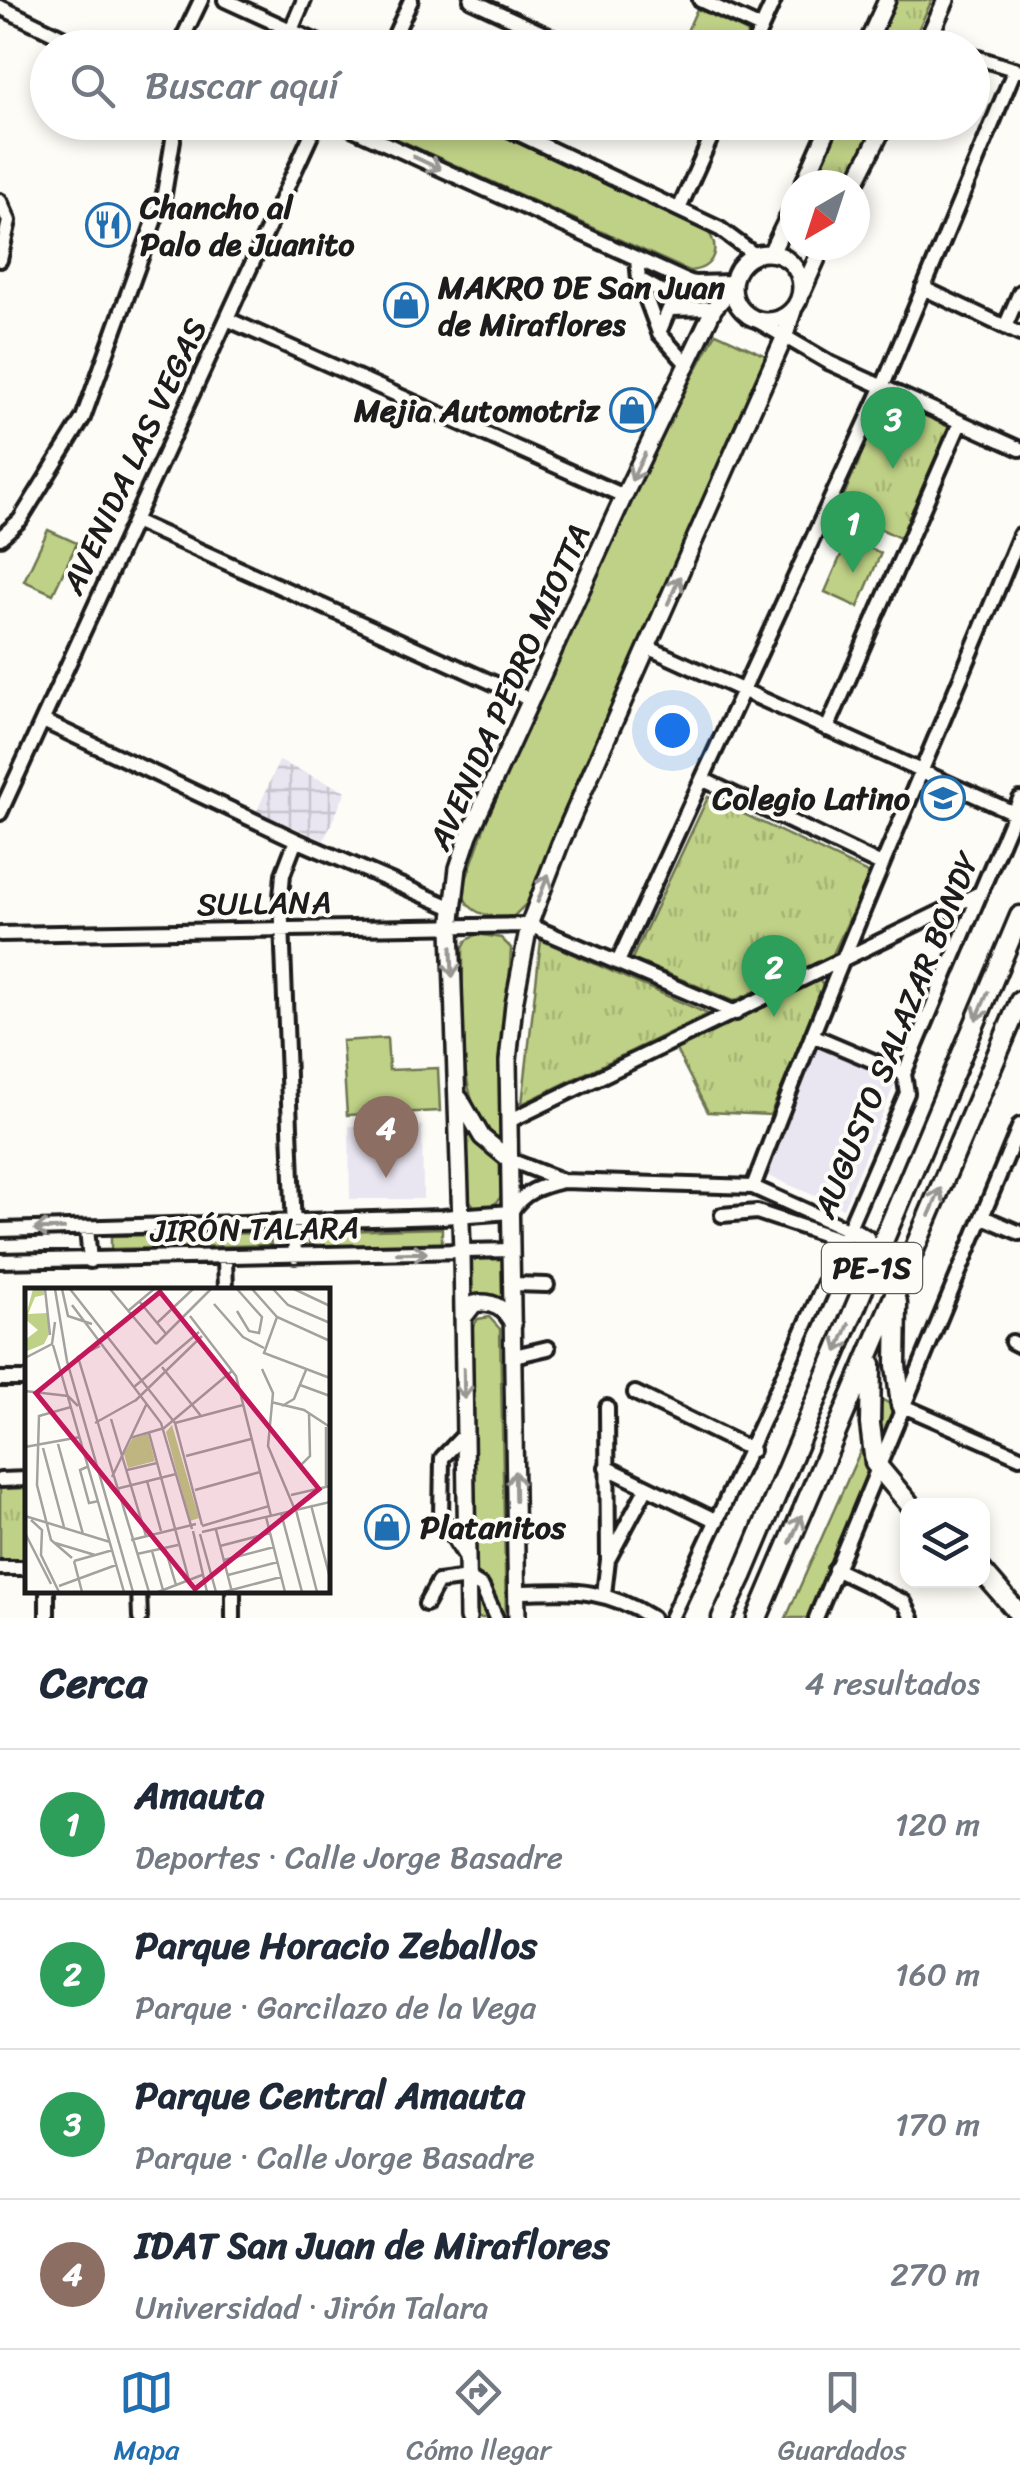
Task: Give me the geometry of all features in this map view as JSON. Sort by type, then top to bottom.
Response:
[{"type":"highway","name":"PE-1S","points":[[722,1618],[1020,916]]},
{"type":"highway","name":"PE-1S","points":[[757,1618],[1020,1001]]},
{"type":"highway","points":[[846,1235],[868,1244],[874,1264]]},
{"type":"highway","points":[[896,1292],[896,1365],[902,1405]]},
{"type":"highway","points":[[872,1354],[870,1424],[877,1467],[904,1498]]},
{"type":"highway","points":[[990,1580],[1020,1615]]},
{"type":"main road","points":[[874,30],[887,0]]},
{"type":"main road","points":[[932,30],[946,0]]},
{"type":"main road","points":[[810,170],[824,140]]},
{"type":"main road","points":[[862,170],[877,140]]},
{"type":"main road","points":[[763,254],[788,260],[798,272],[797,303],[777,320],[758,321],[740,308],[732,285],[738,268],[763,254],[780,227]]},
{"type":"main road","points":[[517,1618],[509,1121],[512,1023],[529,924],[560,844],[816,260]]},
{"type":"main road","name":"AVENIDA PEDRO MIOTTA","points":[[468,1618],[462,1252],[450,928],[458,868],[469,835],[624,496],[714,308],[732,285]]},
{"type":"main road","points":[[456,1091],[482,1137],[510,1160]]},
{"type":"main road","points":[[463,1318],[474,1304],[491,1304],[509,1315],[513,1325]]},
{"type":"street","points":[[187,30],[201,0]]},
{"type":"street","points":[[224,0],[291,30],[304,0]]},
{"type":"street","points":[[397,30],[411,0]]},
{"type":"street","points":[[471,0],[536,30]]},
{"type":"street","points":[[700,0],[761,28],[774,0]]},
{"type":"street","points":[[0,6],[48,30]]},
{"type":"street","points":[[990,62],[1017,70],[990,133]]},
{"type":"street","points":[[0,538],[20,520],[83,418],[164,194],[173,140]]},
{"type":"street","name":"AVENIDA LAS VEGAS","points":[[0,813],[309,140]]},
{"type":"street","points":[[377,140],[684,280],[732,285]]},
{"type":"street","points":[[532,140],[763,254]]},
{"type":"street","points":[[678,209],[710,140]]},
{"type":"street","points":[[618,962],[882,388],[987,140]]},
{"type":"street","points":[[0,201],[9,221],[0,260]]},
{"type":"street","points":[[637,260],[639,279],[659,332],[687,364]]},
{"type":"street","points":[[639,279],[664,293],[669,309],[659,332]]},
{"type":"street","points":[[664,293],[684,280]]},
{"type":"street","points":[[923,288],[1020,334]]},
{"type":"street","points":[[1006,327],[1020,292]]},
{"type":"street","points":[[669,309],[714,308]]},
{"type":"street","points":[[227,319],[624,496]]},
{"type":"street","points":[[758,321],[882,388],[1020,449]]},
{"type":"street","points":[[827,729],[960,422]]},
{"type":"street","points":[[134,521],[531,700]]},
{"type":"street","points":[[753,1186],[841,959],[1020,535]]},
{"type":"street","points":[[649,648],[1014,813]]},
{"type":"street","name":"SULLANA","points":[[42,721],[451,908]]},
{"type":"street","points":[[702,779],[881,865]]},
{"type":"street","name":"AUGUSTO SALAZAR BONDY","points":[[671,1618],[752,1450],[907,1093],[904,1074],[1020,799]]},
{"type":"street","points":[[295,1256],[282,930],[283,874],[296,840]]},
{"type":"street","points":[[509,1121],[980,893]]},
{"type":"street","points":[[529,924],[736,1013]]},
{"type":"street","name":"SULLANA","points":[[0,934],[529,924]]},
{"type":"street","points":[[812,1034],[904,1074]]},
{"type":"street","points":[[816,1618],[1020,1126]]},
{"type":"street","points":[[510,1160],[563,1181]]},
{"type":"street","points":[[510,1212],[516,1202],[534,1190],[563,1181],[753,1186],[846,1235]]},
{"type":"street","name":"JIRÓN TALARA","points":[[0,1230],[510,1212]]},
{"type":"street","points":[[722,1215],[757,1212],[846,1235]]},
{"type":"street","points":[[982,1217],[1020,1233]]},
{"type":"street","points":[[87,1228],[90,1261]]},
{"type":"street","name":"JIRÓN TALARA","points":[[0,1261],[512,1250]]},
{"type":"street","points":[[226,1258],[226,1288]]},
{"type":"street","points":[[512,1284],[547,1286]]},
{"type":"street","points":[[514,1356],[548,1348]]},
{"type":"street","points":[[0,1379],[25,1378]]},
{"type":"street","points":[[635,1392],[752,1450]]},
{"type":"street","points":[[902,1405],[1020,1457]]},
{"type":"street","points":[[604,1594],[608,1560],[607,1406]]},
{"type":"street","points":[[466,1434],[442,1458],[441,1516],[496,1618]]},
{"type":"street","points":[[606,1468],[717,1521]]},
{"type":"street","points":[[0,1480],[25,1479]]},
{"type":"street","points":[[608,1560],[647,1487]]},
{"type":"street","points":[[426,1604],[438,1582],[468,1569]]},
{"type":"street","points":[[835,1569],[904,1602],[912,1618]]},
{"type":"street","points":[[517,1592],[590,1591],[652,1618]]},
{"type":"shaded area","points":[[279,761],[346,791],[324,840],[257,811]]},
{"type":"shaded area","points":[[817,1048],[896,1081],[843,1208],[764,1174]]},
{"type":"shaded area","points":[[349,1126],[422,1126],[423,1199],[350,1199]]},
{"type":"green space","points":[[897,0],[932,0],[918,30],[883,30]]},
{"type":"green space","points":[[697,9],[744,30],[688,30]]},
{"type":"green space","points":[[400,140],[511,140],[706,229],[714,243],[713,256],[704,266],[689,271]]},
{"type":"green space","points":[[833,140],[868,140],[855,170],[820,170]]},
{"type":"green space","points":[[716,333],[771,358],[562,817],[531,899],[514,916],[482,914],[470,906],[462,891],[491,808],[643,469]]},
{"type":"green space","points":[[885,399],[949,427],[900,538],[838,509]]},
{"type":"green space","points":[[48,530],[77,543],[53,594],[24,581]]},
{"type":"green space","points":[[848,539],[881,553],[858,607],[825,592]]},
{"type":"green space","points":[[708,797],[870,874],[832,956],[734,1001],[632,959]]},
{"type":"green space","points":[[477,934],[501,938],[511,948],[501,1139],[485,1126],[467,1081],[462,1024],[463,949],[466,941]]},
{"type":"green space","points":[[541,940],[708,1014],[522,1104]]},
{"type":"green space","points":[[818,978],[824,987],[770,1115],[708,1112],[675,1048]]},
{"type":"green space","points":[[387,1038],[389,1070],[438,1068],[440,1111],[347,1115],[342,1041]]},
{"type":"green space","points":[[466,1129],[482,1149],[503,1165],[505,1192],[492,1207],[474,1206],[467,1197]]},
{"type":"green space","points":[[442,1228],[442,1243],[309,1247],[309,1232]]},
{"type":"green space","points":[[270,1233],[271,1245],[111,1249],[111,1236]]},
{"type":"green space","points":[[469,1256],[505,1256],[505,1307],[471,1303]]},
{"type":"green space","points":[[489,1317],[500,1329],[506,1618],[477,1618],[471,1329],[478,1319]]},
{"type":"green space","points":[[883,1400],[895,1407],[809,1618],[786,1618]]},
{"type":"green space","points":[[0,1484],[25,1484],[25,1561],[0,1562]]},
{"type":"place","name":"Chancho al Palo de Juanito","points":[[108,225]]},
{"type":"place","name":"MAKRO DE San Juan de Miraflores","points":[[406,305]]},
{"type":"place","name":"Mejia Automotriz","points":[[632,410]]},
{"type":"place","name":"Parque Central Amauta","points":[[893,469]]},
{"type":"place","name":"Amauta","points":[[853,573]]},
{"type":"place","name":"Colegio Latino","points":[[943,798]]},
{"type":"place","name":"Parque Horacio Zeballos","points":[[774,1017]]},
{"type":"place","name":"IDAT San Juan de Miraflores","points":[[386,1178]]},
{"type":"place","name":"Platanitos","points":[[387,1527]]}]
